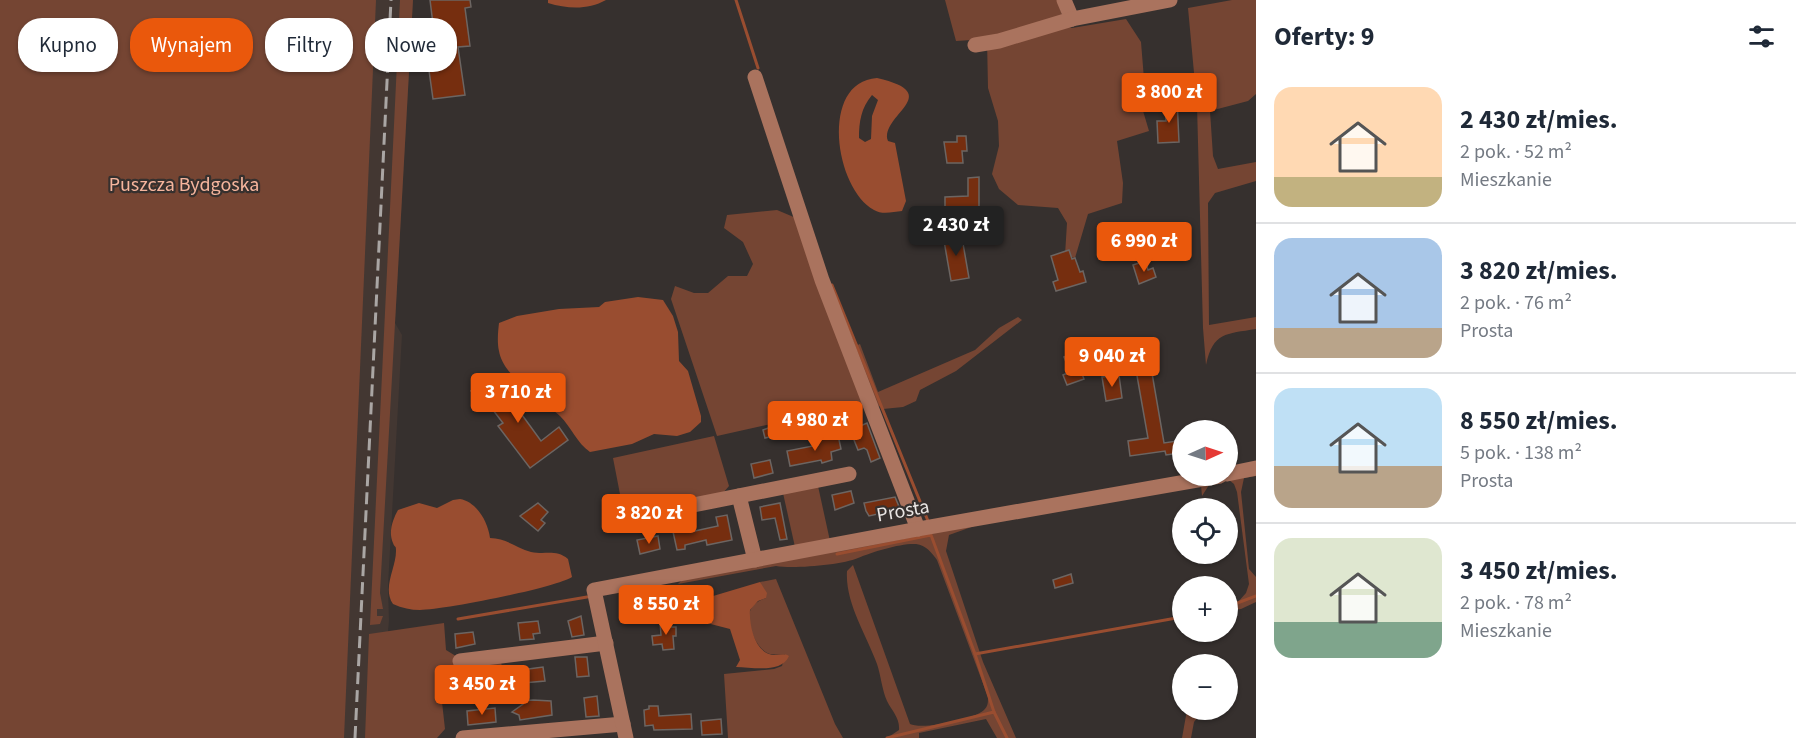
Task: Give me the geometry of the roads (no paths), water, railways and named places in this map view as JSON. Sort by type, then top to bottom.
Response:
[{"type":"street","points":[[1064,0],[1072,19]]},
{"type":"street","points":[[975,45],[999,41],[1072,19],[1170,0]]},
{"type":"street","points":[[755,77],[822,280],[918,529]]},
{"type":"street","points":[[1238,472],[1256,468]]},
{"type":"street","points":[[658,512],[849,474]]},
{"type":"street","name":"Prosta","points":[[606,644],[594,590],[1172,484]]},
{"type":"street","points":[[739,496],[755,560]]},
{"type":"street","points":[[460,661],[606,644],[625,731],[463,738]]},
{"type":"waterway","points":[[736,0],[758,68]]},
{"type":"waterway","points":[[832,285],[928,521]]},
{"type":"waterway","points":[[837,554],[931,535],[975,654]]},
{"type":"waterway","points":[[1238,603],[1256,596]]},
{"type":"waterway","points":[[458,619],[587,597]]},
{"type":"waterway","points":[[994,712],[975,654],[1172,619]]},
{"type":"waterway","points":[[887,738],[994,712],[1007,738]]},
{"type":"railway","points":[[355,738],[391,0]]},
{"type":"park label","name":"Puszcza Bydgoska","points":[[184,185]]}]
